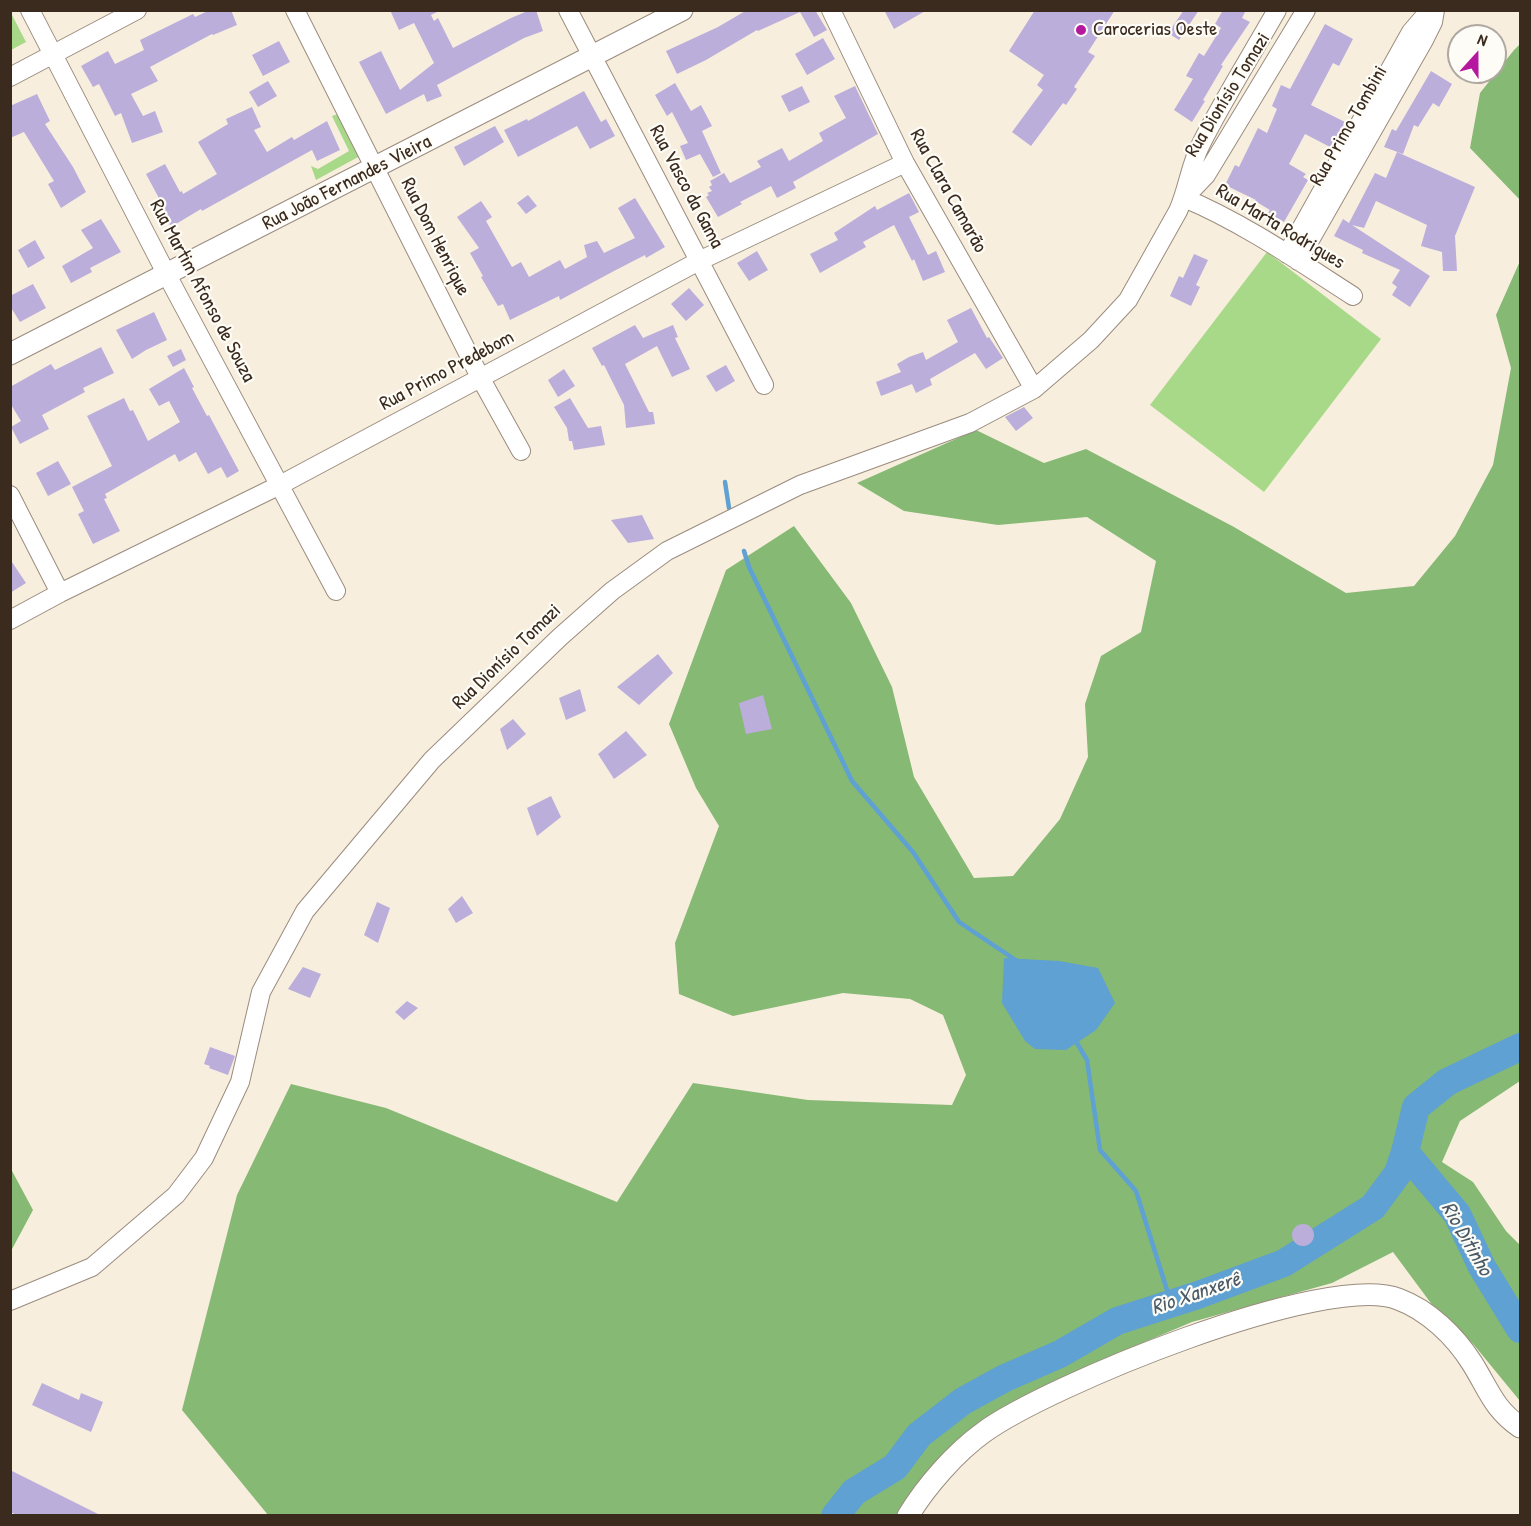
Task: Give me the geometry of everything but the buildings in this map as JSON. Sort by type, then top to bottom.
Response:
[{"type":"street","name":"Rua Martim Afonso de Souza","points":[[30,10],[167,275],[336,591]]},
{"type":"street","points":[[10,77],[137,10]]},
{"type":"street","name":"Rua Dom Henrique","points":[[295,10],[481,379],[521,451]]},
{"type":"street","name":"Rua Vasco da Gama","points":[[568,10],[764,385]]},
{"type":"street","name":"Rua João Fernandes Vieira","points":[[10,354],[682,10]]},
{"type":"street","name":"Rua Clara Camarão","points":[[831,10],[905,163],[1034,389]]},
{"type":"street","name":"Rua Dionísio Tomazi","points":[[1184,198],[1190,168],[1201,142],[1277,10]]},
{"type":"street","name":"Rua Dionísio Tomazi","points":[[10,1301],[92,1267],[176,1195],[204,1158],[240,1082],[261,992],[305,911],[432,760],[587,612],[667,551],[800,485],[970,423],[1034,389],[1091,340],[1128,300],[1184,198],[1206,175],[1306,10]]},
{"type":"street","name":"Rua Primo Tombini","points":[[1292,257],[1411,32],[1430,10]]},
{"type":"street","name":"Rua Primo Tombini","points":[[1292,257],[1424,40],[1435,10]]},
{"type":"street","name":"Rua Primo Predebom","points":[[10,621],[60,593],[280,485],[699,261],[905,163]]},
{"type":"street","name":"Rua Marta Rodrigues","points":[[1184,198],[1292,257],[1353,296]]},
{"type":"street","points":[[10,495],[60,593]]},
{"type":"street","points":[[908,1515],[953,1458],[984,1431],[1010,1414],[1149,1352],[1239,1319],[1299,1303],[1366,1293],[1396,1298],[1425,1313],[1452,1336],[1472,1362],[1490,1397],[1509,1419],[1521,1427]]},
{"type":"green space","points":[[11,13],[26,42],[10,50]]},
{"type":"green space","points":[[1520,44],[1520,200],[1470,148],[1480,93],[1487,84],[1507,84],[1507,59]]},
{"type":"green space","points":[[338,114],[360,156],[316,180],[311,166],[318,169],[349,151],[332,116]]},
{"type":"green space","points":[[1267,252],[1381,339],[1264,492],[1150,405]]},
{"type":"green space","points":[[1520,261],[1520,1081],[1460,1121],[1442,1162],[1473,1182],[1506,1231],[1520,1245],[1520,1401],[1474,1345],[1433,1306],[1393,1252],[1332,1283],[1192,1322],[1088,1366],[1000,1410],[900,1515],[268,1515],[182,1410],[237,1195],[291,1084],[386,1108],[617,1202],[693,1083],[808,1100],[952,1105],[966,1075],[943,1015],[910,999],[843,993],[733,1016],[679,994],[675,943],[719,826],[696,788],[669,724],[726,570],[794,526],[851,603],[892,687],[914,777],[974,878],[1013,876],[1060,819],[1088,757],[1085,704],[1101,656],[1141,632],[1156,561],[1087,517],[998,525],[904,511],[857,483],[976,430],[1044,463],[1086,449],[1234,527],[1346,593],[1414,586],[1455,536],[1493,465],[1511,368],[1496,315]]},
{"type":"green space","points":[[11,1169],[33,1210],[11,1251]]},
{"type":"water","points":[[1004,958],[1059,961],[1098,968],[1115,1003],[1096,1030],[1066,1050],[1035,1049],[1025,1041],[1002,1003]]},
{"type":"waterway","points":[[725,482],[729,508]]},
{"type":"waterway","points":[[744,551],[749,567],[852,781],[913,852],[959,922],[1017,961]]},
{"type":"waterway","points":[[1074,1038],[1087,1060],[1100,1150],[1136,1191],[1171,1303]]},
{"type":"waterway","name":"Rio Xanxerê","points":[[835,1516],[854,1492],[895,1467],[919,1435],[963,1401],[1005,1378],[1060,1354],[1117,1321],[1198,1295],[1284,1263],[1373,1207],[1398,1173],[1416,1107],[1447,1082],[1520,1047]]},
{"type":"waterway","name":"Rio Ditinho","points":[[1405,1152],[1457,1214],[1482,1267],[1520,1329]]},
{"type":"place","name":"Carocerias Oeste","points":[[1081,30]]}]
